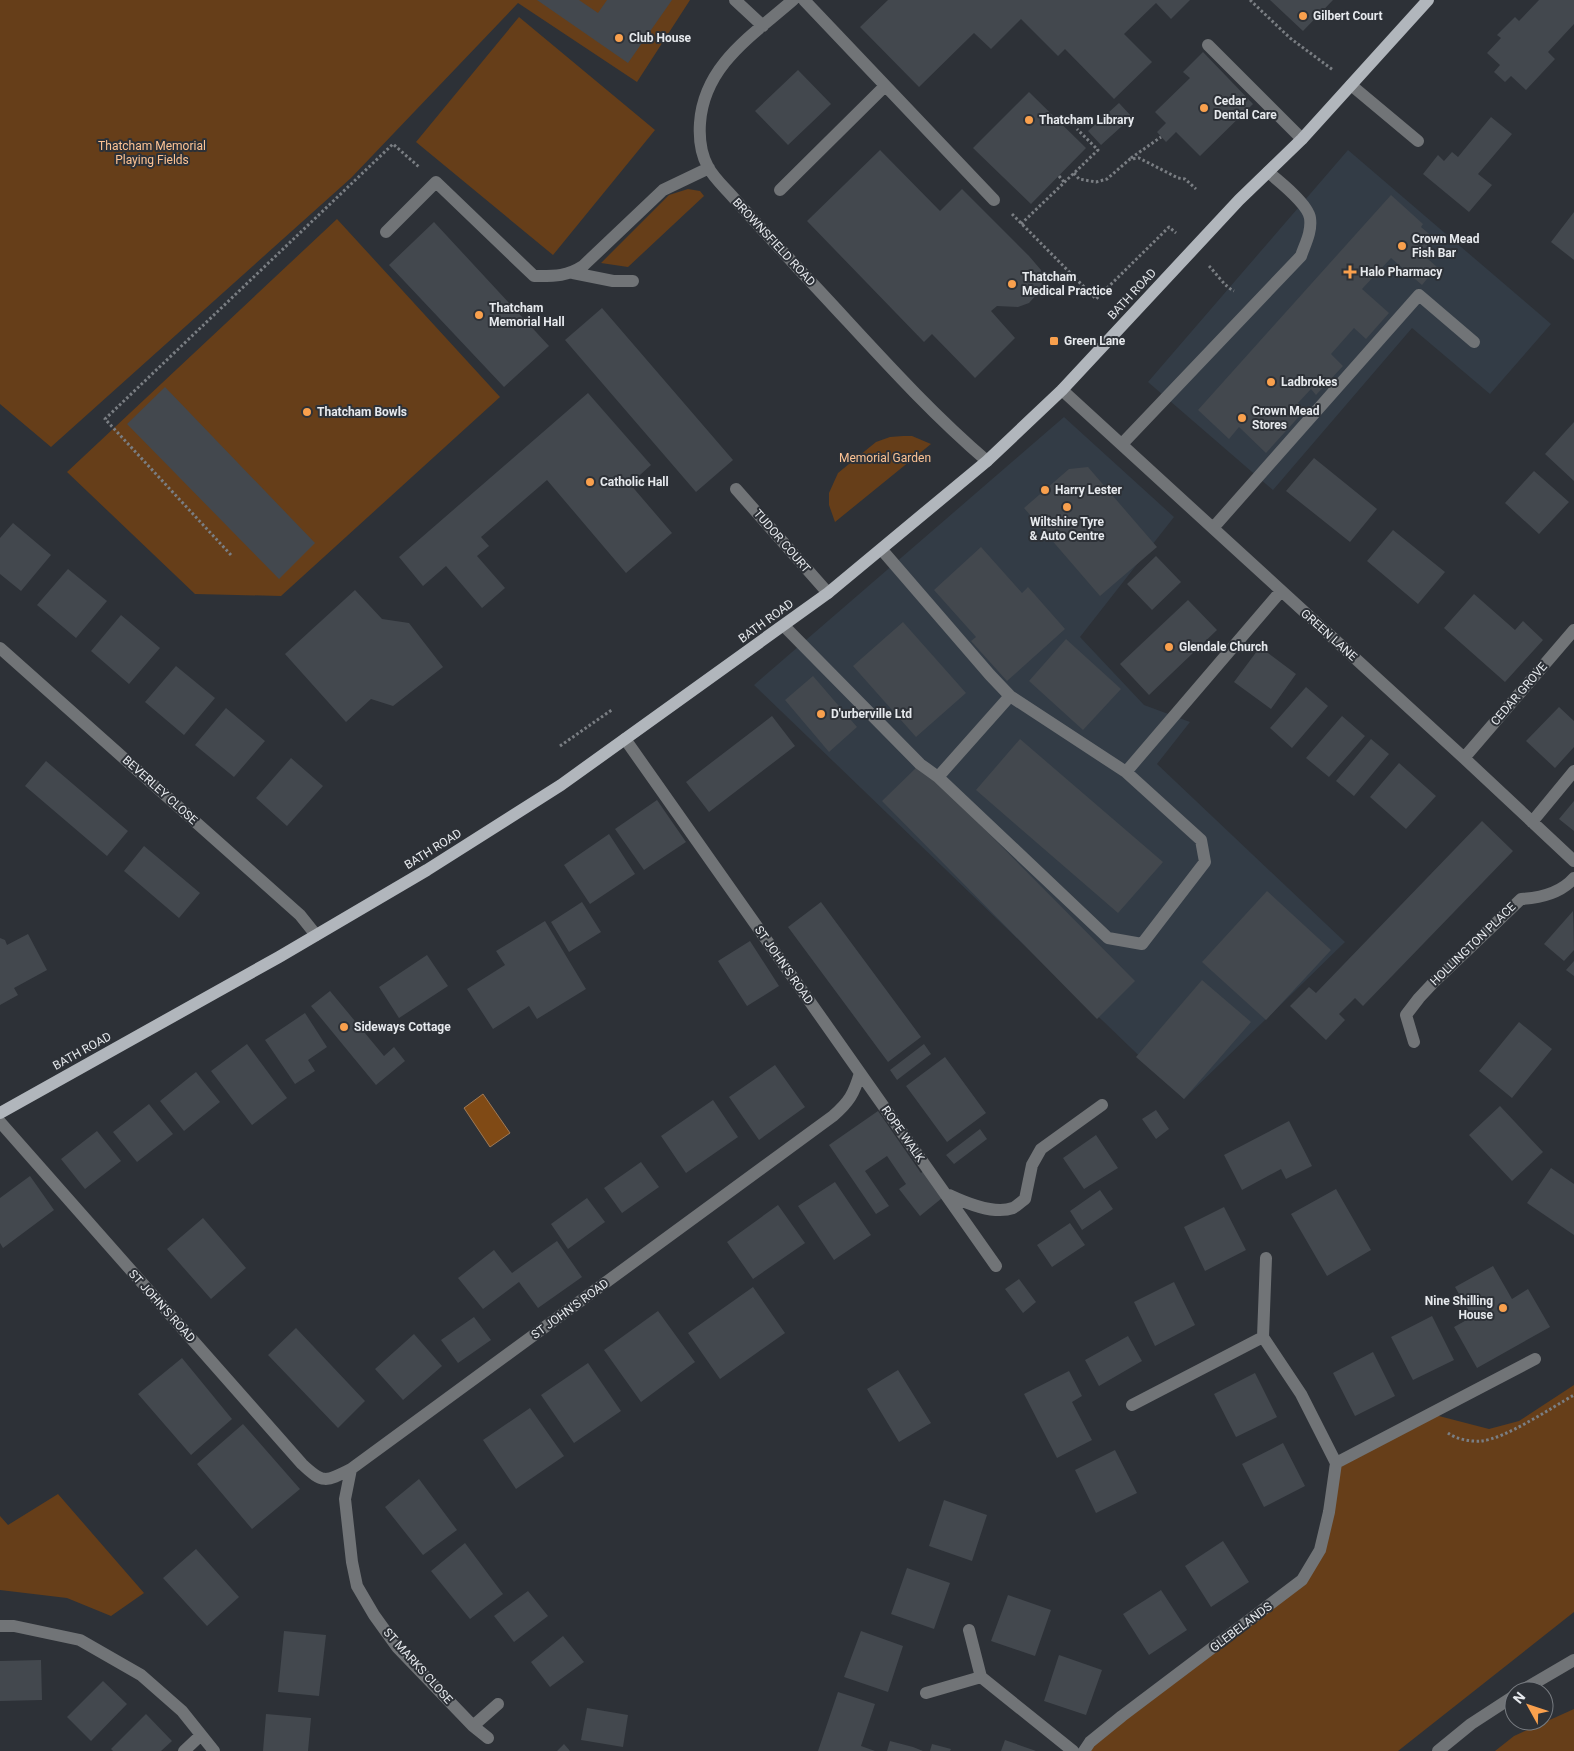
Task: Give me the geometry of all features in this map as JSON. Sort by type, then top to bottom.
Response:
[{"type":"main road","name":"BATH ROAD","points":[[0,1113],[316,935],[435,865],[561,785],[828,593],[987,461],[1062,390],[1239,200],[1302,139],[1428,0]]},
{"type":"street","points":[[735,0],[763,26]]},
{"type":"street","name":"BROWNSFIELD ROAD","points":[[793,0],[729,56],[714,75],[704,98],[700,123],[700,140],[703,156],[708,168],[741,207],[876,353],[958,436],[987,461]]},
{"type":"street","points":[[804,0],[994,200]]},
{"type":"street","points":[[1208,45],[1302,139]]},
{"type":"street","points":[[1351,85],[1418,141]]},
{"type":"street","points":[[780,190],[885,86]]},
{"type":"street","points":[[386,232],[436,182],[534,276],[558,276],[583,266],[663,190],[708,168]]},
{"type":"street","points":[[1122,444],[1301,256],[1309,234],[1310,216],[1295,195],[1268,172]]},
{"type":"street","points":[[572,272],[612,281],[632,281]]},
{"type":"street","points":[[1213,528],[1419,295],[1474,342]]},
{"type":"street","name":"GREEN LANE","points":[[1062,390],[1574,861]]},
{"type":"street","name":"TUDOR COURT","points":[[736,489],[828,593]]},
{"type":"street","points":[[784,626],[920,764],[938,777],[1108,938],[1142,944],[1205,862],[1200,840],[1126,772],[1010,696],[882,550]]},
{"type":"street","points":[[1126,772],[1281,591]]},
{"type":"street","name":"CEDAR GROVE","points":[[1464,758],[1574,630]]},
{"type":"street","name":"BEVERLEY CLOSE","points":[[0,648],[300,915],[316,935]]},
{"type":"street","points":[[938,777],[1010,696]]},
{"type":"street","name":"ST JOHN'S ROAD","points":[[0,1122],[302,1464],[316,1477],[332,1480],[351,1469],[833,1116],[848,1103],[854,1092],[860,1073],[625,739]]},
{"type":"street","points":[[1532,822],[1574,771]]},
{"type":"street","name":"HOLLINGTON PLACE","points":[[1414,1042],[1406,1015],[1433,982],[1521,899],[1535,898],[1552,892],[1567,885],[1574,878]]},
{"type":"street","name":"ROPE WALK","points":[[860,1073],[996,1266]]},
{"type":"street","name":"ROPE WALK","points":[[947,1194],[972,1206],[993,1209],[1012,1208],[1026,1198],[1032,1164],[1041,1149],[1102,1106]]},
{"type":"street","points":[[1266,1258],[1263,1337],[1301,1394],[1336,1463],[1534,1359]]},
{"type":"street","points":[[1132,1405],[1263,1337]]},
{"type":"street","name":"GLEBELANDS","points":[[1084,1751],[1090,1742],[1122,1716],[1302,1580],[1320,1550],[1329,1512],[1336,1463]]},
{"type":"street","name":"ST MARKS CLOSE","points":[[351,1469],[346,1499],[352,1562],[357,1586],[374,1615],[398,1647],[473,1726],[488,1738]]},
{"type":"street","points":[[0,1626],[14,1626],[80,1640],[141,1675],[182,1712],[214,1751]]},
{"type":"street","points":[[968,1630],[981,1677],[1073,1751]]},
{"type":"street","points":[[1538,1681],[1574,1660]]},
{"type":"street","points":[[926,1693],[981,1677]]},
{"type":"street","points":[[1438,1751],[1470,1724],[1504,1702]]},
{"type":"street","points":[[473,1726],[498,1704]]},
{"type":"street","points":[[184,1751],[201,1735]]},
{"type":"path","points":[[1250,0],[1290,38],[1351,85]]},
{"type":"path","points":[[1021,224],[1098,150],[1077,129]]},
{"type":"path","points":[[1074,174],[1078,179],[1090,182],[1107,179],[1130,159],[1161,137]]},
{"type":"path","points":[[231,555],[105,419],[394,144],[436,182]]},
{"type":"path","points":[[1130,159],[1140,158],[1178,178],[1185,179],[1196,189]]},
{"type":"path","points":[[1059,176],[1064,182]]},
{"type":"path","points":[[994,200],[1001,193],[1008,200],[1003,205],[1096,299],[1169,227],[1220,277],[1228,289]]},
{"type":"path","points":[[560,746],[614,709]]},
{"type":"path","points":[[1426,1416],[1450,1435],[1470,1441],[1482,1441],[1512,1429],[1574,1395]]},
{"type":"shaded area","points":[[1348,150],[1551,324],[1490,394],[1412,328],[1273,490],[1148,382]]},
{"type":"shaded area","points":[[1064,417],[1174,517],[1080,637],[1144,705],[1190,722],[1157,764],[1345,942],[1184,1099],[754,685]]},
{"type":"shaded area","points":[[483,1094],[510,1133],[490,1147],[464,1108]]},
{"type":"green space","name":"Thatcham Memorial Playing Fields","points":[[0,0],[690,0],[637,82],[518,3],[351,178],[51,447],[0,404]]},
{"type":"green space","points":[[519,17],[655,130],[553,255],[416,142]]},
{"type":"green space","points":[[688,189],[700,191],[704,196],[628,267],[601,263],[669,195]]},
{"type":"green space","name":"Thatcham Bowls","points":[[337,219],[500,397],[281,596],[195,594],[67,472]]},
{"type":"green space","name":"Memorial Garden","points":[[912,436],[931,444],[835,522],[829,505],[829,493],[838,473],[876,442],[890,437]]},
{"type":"green space","points":[[1574,1385],[1574,1612],[1398,1751],[1083,1751],[1302,1581],[1319,1551],[1336,1464],[1435,1415],[1489,1429],[1519,1421]]},
{"type":"green space","points":[[58,1494],[144,1593],[111,1616],[67,1598],[0,1590],[0,1516],[8,1525]]},
{"type":"green space","points":[[1574,1709],[1574,1751],[1495,1751],[1514,1736],[1525,1731],[1554,1731],[1554,1718]]},
{"type":"building","name":"Club House","points":[[537,0],[579,0],[598,13],[607,0],[672,0],[628,63]]},
{"type":"building","points":[[888,0],[1190,0],[1171,19],[1156,3],[1124,34],[1152,62],[1114,99],[1065,49],[1058,56],[1021,19],[991,49],[974,33],[919,87],[860,27]]},
{"type":"building","name":"Gilbert Court","points":[[1270,0],[1333,0],[1303,31]]},
{"type":"building","points":[[1539,0],[1574,0],[1574,24],[1548,52],[1555,59],[1526,90],[1511,76],[1505,82],[1494,72],[1500,65],[1487,53],[1501,38],[1497,35],[1515,17],[1519,21]]},
{"type":"building","name":"Cedar Dental Care","points":[[1203,52],[1253,104],[1200,156],[1176,132],[1166,142],[1157,132],[1166,123],[1155,112],[1190,78],[1183,72]]},
{"type":"building","points":[[798,70],[831,104],[788,145],[755,111]]},
{"type":"building","name":"Thatcham Library","points":[[1029,92],[1086,148],[1031,204],[973,148]]},
{"type":"building","points":[[1119,103],[1132,117],[1101,145],[1088,131]]},
{"type":"building","points":[[1491,117],[1512,134],[1478,174],[1492,185],[1469,212],[1423,174],[1438,155],[1444,161],[1452,152],[1458,157]]},
{"type":"building","points":[[880,150],[940,211],[962,189],[1041,270],[1043,282],[1037,294],[1029,303],[1018,307],[997,306],[991,311],[1015,338],[975,378],[932,334],[924,342],[807,221]]},
{"type":"building","points":[[1391,195],[1423,224],[1421,227],[1434,238],[1421,253],[1437,267],[1422,285],[1391,258],[1362,289],[1389,313],[1366,339],[1354,328],[1331,354],[1343,366],[1316,395],[1311,389],[1298,403],[1305,410],[1266,453],[1239,427],[1229,439],[1198,410]]},
{"type":"building","points":[[1574,212],[1574,260],[1551,242]]},
{"type":"building","name":"Thatcham Memorial Hall","points":[[434,222],[549,346],[504,387],[389,265]]},
{"type":"building","points":[[602,308],[733,460],[696,492],[565,340]]},
{"type":"building","points":[[165,387],[315,543],[279,579],[127,424]]},
{"type":"building","name":"Catholic Hall","points":[[588,393],[651,465],[630,484],[672,533],[626,573],[547,480],[481,537],[489,546],[477,556],[505,588],[482,608],[446,566],[423,586],[399,557]]},
{"type":"building","points":[[1574,422],[1574,481],[1545,454]]},
{"type":"building","points":[[1314,458],[1377,509],[1350,542],[1286,491]]},
{"type":"building","points":[[1088,467],[1157,547],[1100,596],[1024,508],[1069,469]]},
{"type":"building","points":[[1534,471],[1569,502],[1539,534],[1505,503]]},
{"type":"building","points":[[13,523],[51,555],[21,591],[0,574],[0,538]]},
{"type":"building","points":[[1393,530],[1445,572],[1418,604],[1367,561]]},
{"type":"building","points":[[981,547],[1022,593],[1028,587],[1065,629],[1007,681],[971,641],[976,637],[934,590]]},
{"type":"building","points":[[1156,556],[1181,582],[1152,610],[1127,584]]},
{"type":"building","points":[[68,569],[107,601],[76,638],[37,605]]},
{"type":"building","points":[[355,590],[382,619],[409,623],[443,667],[393,706],[371,699],[346,722],[285,654]]},
{"type":"building","points":[[1474,594],[1515,630],[1523,621],[1543,640],[1505,682],[1444,628]]},
{"type":"building","name":"Glendale Church","points":[[1188,600],[1217,630],[1149,695],[1120,664]]},
{"type":"building","points":[[121,615],[160,648],[129,684],[91,651]]},
{"type":"building","points":[[903,622],[966,693],[916,737],[853,666]]},
{"type":"building","points":[[1066,639],[1121,689],[1083,730],[1029,681]]},
{"type":"building","points":[[1260,647],[1296,674],[1271,709],[1234,682]]},
{"type":"building","points":[[176,666],[215,698],[184,735],[145,702]]},
{"type":"building","name":"D'urberville Ltd","points":[[813,676],[857,727],[829,752],[785,700]]},
{"type":"building","points":[[1306,687],[1328,706],[1292,748],[1270,728]]},
{"type":"building","points":[[1559,707],[1574,721],[1574,747],[1555,768],[1526,741]]},
{"type":"building","points":[[226,708],[265,741],[234,777],[195,745]]},
{"type":"building","points":[[772,716],[795,746],[709,812],[686,782]]},
{"type":"building","points":[[1342,716],[1365,736],[1329,777],[1306,758]]},
{"type":"building","points":[[1020,739],[1163,862],[1118,913],[976,790]]},
{"type":"building","points":[[1371,739],[1389,754],[1354,796],[1336,781]]},
{"type":"building","points":[[291,758],[323,786],[287,826],[256,798]]},
{"type":"building","points":[[46,761],[128,831],[107,856],[25,786]]},
{"type":"building","points":[[1399,763],[1436,796],[1406,829],[1370,797]]},
{"type":"building","points":[[920,764],[1135,981],[1097,1019],[882,801]]},
{"type":"building","points":[[657,800],[686,842],[644,870],[615,829]]},
{"type":"building","points":[[1574,801],[1574,831],[1559,819]]},
{"type":"building","points":[[1482,821],[1513,851],[1363,1006],[1355,998],[1339,1014],[1345,1020],[1326,1040],[1290,1006],[1309,987],[1316,993]]},
{"type":"building","points":[[609,834],[635,874],[590,904],[564,865]]},
{"type":"building","points":[[144,846],[200,893],[179,918],[124,871]]},
{"type":"building","points":[[1267,891],[1331,950],[1266,1020],[1202,962]]},
{"type":"building","points":[[582,902],[601,932],[569,952],[551,922]]},
{"type":"building","points":[[821,902],[921,1037],[888,1062],[788,927]]},
{"type":"building","points":[[1573,911],[1574,950],[1564,961],[1544,944]]},
{"type":"building","points":[[545,921],[586,989],[537,1019],[529,1006],[493,1029],[467,989],[505,965],[496,951]]},
{"type":"building","points":[[28,934],[47,970],[14,988],[18,995],[0,1005],[0,938],[5,940],[7,945]]},
{"type":"building","points":[[750,941],[779,986],[747,1006],[718,961]]},
{"type":"building","points":[[427,955],[448,986],[399,1018],[379,987]]},
{"type":"building","points":[[1574,961],[1574,976],[1566,970]]},
{"type":"building","points":[[1202,980],[1251,1022],[1184,1099],[1136,1057]]},
{"type":"building","name":"Sideways Cottage","points":[[330,991],[384,1056],[394,1047],[405,1061],[376,1085],[311,1006]]},
{"type":"building","points":[[305,1013],[327,1047],[308,1060],[315,1071],[295,1084],[265,1040]]},
{"type":"building","points":[[1519,1022],[1552,1049],[1512,1098],[1479,1071]]},
{"type":"building","points":[[247,1044],[287,1098],[252,1125],[211,1071]]},
{"type":"building","points":[[924,1044],[931,1054],[897,1080],[890,1070]]},
{"type":"building","points":[[945,1057],[986,1113],[947,1142],[906,1086]]},
{"type":"building","points":[[775,1065],[805,1107],[759,1140],[729,1097]]},
{"type":"building","points":[[196,1072],[220,1102],[184,1131],[160,1101]]},
{"type":"building","points":[[713,1100],[738,1137],[686,1173],[661,1136]]},
{"type":"building","points":[[149,1104],[173,1134],[137,1162],[113,1132]]},
{"type":"building","points":[[1500,1106],[1543,1152],[1512,1181],[1469,1135]]},
{"type":"building","points":[[1156,1110],[1169,1129],[1156,1139],[1142,1119]]},
{"type":"building","points":[[878,1111],[921,1173],[927,1168],[947,1194],[920,1216],[899,1189],[906,1184],[887,1156],[865,1171],[889,1206],[876,1214],[829,1145]]},
{"type":"building","points":[[1289,1121],[1312,1166],[1286,1179],[1281,1169],[1242,1190],[1224,1155]]},
{"type":"building","points":[[980,1129],[987,1139],[954,1164],[946,1155]]},
{"type":"building","points":[[97,1131],[121,1161],[85,1189],[61,1159]]},
{"type":"building","points":[[1096,1135],[1118,1168],[1084,1189],[1063,1158]]},
{"type":"building","points":[[641,1162],[659,1187],[622,1213],[604,1188]]},
{"type":"building","points":[[1551,1168],[1574,1184],[1574,1235],[1527,1203]]},
{"type":"building","points":[[30,1176],[54,1210],[3,1248],[0,1243],[0,1198]]},
{"type":"building","points":[[835,1182],[871,1235],[834,1260],[798,1206]]},
{"type":"building","points":[[1336,1189],[1371,1250],[1327,1276],[1291,1214]]},
{"type":"building","points":[[1100,1190],[1113,1209],[1082,1230],[1070,1211]]},
{"type":"building","points":[[587,1198],[605,1222],[568,1249],[551,1224]]},
{"type":"building","points":[[778,1205],[805,1243],[753,1279],[727,1242]]},
{"type":"building","points":[[1224,1207],[1246,1250],[1205,1271],[1184,1227]]},
{"type":"building","points":[[203,1218],[246,1268],[211,1299],[167,1249]]},
{"type":"building","points":[[1070,1223],[1085,1245],[1052,1267],[1037,1245]]},
{"type":"building","points":[[557,1241],[582,1277],[538,1308],[519,1282],[483,1309],[458,1278],[494,1250],[512,1273]]},
{"type":"building","name":"Nine Shilling House","points":[[1493,1266],[1512,1299],[1528,1289],[1550,1327],[1477,1368],[1454,1327],[1472,1317],[1455,1287]]},
{"type":"building","points":[[1019,1279],[1036,1302],[1023,1313],[1005,1289]]},
{"type":"building","points":[[1174,1282],[1195,1325],[1155,1346],[1134,1302]]},
{"type":"building","points":[[753,1287],[785,1333],[720,1379],[688,1333]]},
{"type":"building","points":[[658,1311],[695,1362],[641,1402],[604,1350]]},
{"type":"building","points":[[1432,1316],[1454,1360],[1413,1380],[1391,1337]]},
{"type":"building","points":[[474,1317],[491,1340],[458,1363],[441,1340]]},
{"type":"building","points":[[296,1328],[365,1401],[338,1428],[268,1355]]},
{"type":"building","points":[[414,1334],[442,1366],[403,1400],[375,1369]]},
{"type":"building","points":[[1128,1336],[1142,1361],[1099,1386],[1085,1360]]},
{"type":"building","points":[[1373,1352],[1395,1396],[1355,1416],[1333,1373]]},
{"type":"building","points":[[182,1358],[232,1419],[191,1455],[138,1394]]},
{"type":"building","points":[[588,1363],[621,1411],[574,1443],[541,1395]]},
{"type":"building","points":[[898,1370],[931,1423],[899,1442],[867,1389]]},
{"type":"building","points":[[1069,1371],[1082,1396],[1072,1402],[1092,1440],[1057,1458],[1024,1394]]},
{"type":"building","points":[[1255,1373],[1277,1417],[1236,1437],[1214,1394]]},
{"type":"building","points":[[530,1408],[564,1456],[516,1489],[483,1440]]},
{"type":"building","points":[[243,1424],[300,1489],[252,1529],[197,1464]]},
{"type":"building","points":[[1283,1443],[1305,1486],[1264,1507],[1242,1464]]},
{"type":"building","points":[[1115,1450],[1137,1493],[1096,1513],[1075,1470]]},
{"type":"building","points":[[419,1479],[457,1530],[423,1555],[385,1507]]},
{"type":"building","points":[[944,1500],[987,1515],[972,1561],[929,1546]]},
{"type":"building","points":[[1223,1541],[1249,1582],[1211,1607],[1185,1566]]},
{"type":"building","points":[[465,1543],[503,1594],[470,1619],[431,1571]]},
{"type":"building","points":[[196,1549],[239,1597],[207,1626],[163,1578]]},
{"type":"building","points":[[907,1568],[950,1583],[934,1629],[891,1614]]},
{"type":"building","points":[[1161,1590],[1187,1630],[1149,1655],[1123,1614]]},
{"type":"building","points":[[528,1591],[548,1616],[514,1642],[494,1616]]},
{"type":"building","points":[[1008,1595],[1051,1610],[1035,1656],[991,1641]]},
{"type":"building","points":[[284,1631],[326,1635],[319,1696],[278,1692]]},
{"type":"building","points":[[861,1631],[903,1646],[888,1692],[844,1677]]},
{"type":"building","points":[[563,1636],[584,1662],[550,1687],[531,1662]]},
{"type":"building","points":[[1059,1655],[1102,1670],[1086,1715],[1044,1701]]},
{"type":"building","points":[[41,1660],[42,1700],[0,1701],[0,1661]]},
{"type":"building","points":[[103,1681],[127,1704],[91,1741],[67,1717]]},
{"type":"building","points":[[838,1692],[875,1704],[861,1746],[875,1751],[818,1751]]},
{"type":"building","points":[[587,1708],[628,1715],[623,1747],[581,1740]]},
{"type":"building","points":[[146,1714],[172,1741],[161,1751],[113,1751],[111,1749]]},
{"type":"building","points":[[266,1714],[311,1718],[308,1751],[263,1751]]},
{"type":"building","points":[[1005,1740],[1036,1751],[1001,1751]]},
{"type":"building","points":[[890,1741],[913,1747],[923,1751],[887,1751]]},
{"type":"building","points":[[564,1744],[570,1751],[557,1751]]},
{"type":"building","points":[[932,1744],[951,1749],[950,1751],[930,1751]]},
{"type":"place","name":"Gilbert Court","points":[[1303,16]]},
{"type":"place","name":"Club House","points":[[619,38]]},
{"type":"place","name":"Cedar Dental Care","points":[[1204,108]]},
{"type":"place","name":"Thatcham Library","points":[[1029,120]]},
{"type":"place","name":"Crown Mead Fish Bar","points":[[1402,246]]},
{"type":"place","name":"Halo Pharmacy","points":[[1350,272]]},
{"type":"place","name":"Thatcham Medical Practice","points":[[1012,284]]},
{"type":"place","name":"Thatcham Memorial Hall","points":[[479,315]]},
{"type":"place","name":"Green Lane","points":[[1054,341]]},
{"type":"place","name":"Ladbrokes","points":[[1271,382]]},
{"type":"place","name":"Thatcham Bowls","points":[[307,412]]},
{"type":"place","name":"Crown Mead Stores","points":[[1242,418]]},
{"type":"place","name":"Catholic Hall","points":[[590,482]]},
{"type":"place","name":"Harry Lester","points":[[1045,490]]},
{"type":"place","name":"Wiltshire Tyre & Auto Centre","points":[[1067,507]]},
{"type":"place","name":"Glendale Church","points":[[1169,647]]},
{"type":"place","name":"D'urberville Ltd","points":[[821,714]]},
{"type":"place","name":"Sideways Cottage","points":[[344,1027]]},
{"type":"place","name":"Nine Shilling House","points":[[1503,1308]]}]
